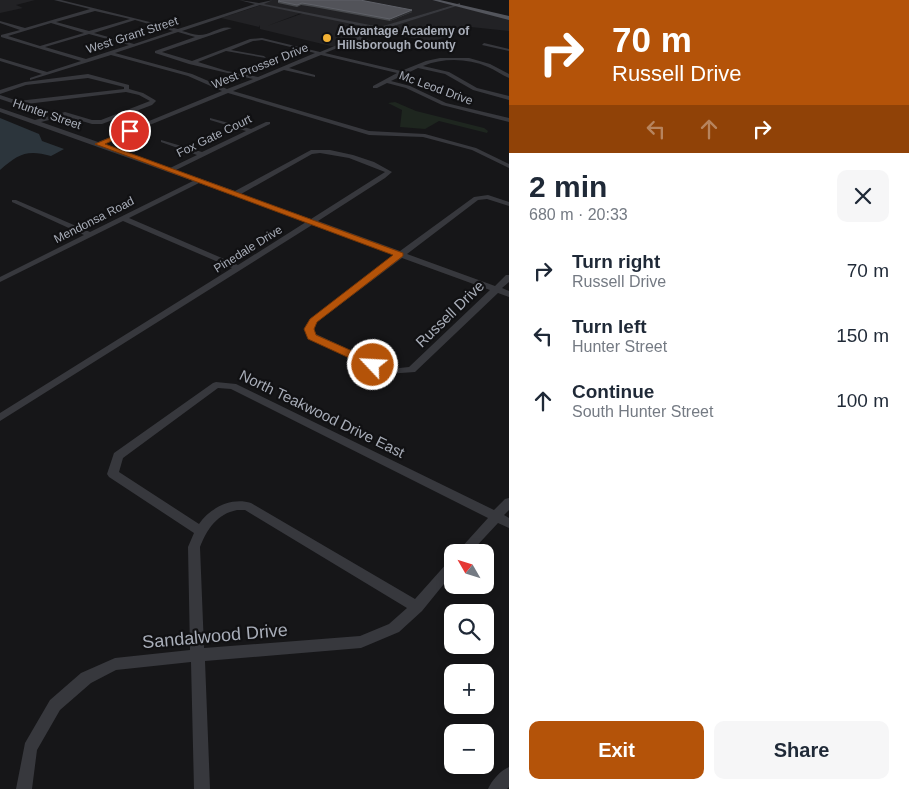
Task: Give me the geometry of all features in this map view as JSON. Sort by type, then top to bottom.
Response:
[{"type":"main road","points":[[442,0],[507,17]]},
{"type":"main road","points":[[458,4],[507,17]]},
{"type":"street","points":[[56,0],[200,37]]},
{"type":"street","points":[[67,3],[78,0]]},
{"type":"street","points":[[241,0],[379,28]]},
{"type":"street","name":"West Grant Street","points":[[0,90],[271,0]]},
{"type":"street","name":"West Prosser Drive","points":[[98,144],[379,28],[458,4]]},
{"type":"street","points":[[86,61],[3,36],[96,9]]},
{"type":"street","points":[[40,47],[135,19]]},
{"type":"street","points":[[0,22],[24,29]]},
{"type":"street","points":[[51,22],[134,45]]},
{"type":"street","points":[[230,28],[157,52],[191,63],[258,78]]},
{"type":"street","points":[[356,38],[378,44]]},
{"type":"street","points":[[191,63],[252,40],[262,39],[402,73]]},
{"type":"street","points":[[484,44],[509,50]]},
{"type":"street","points":[[226,50],[264,58]]},
{"type":"street","points":[[110,53],[190,75],[226,91],[370,133],[423,135],[483,152],[508,165]]},
{"type":"street","points":[[375,87],[417,66],[439,58],[468,60],[484,64],[509,76]]},
{"type":"street","points":[[0,59],[61,80]]},
{"type":"street","points":[[417,66],[447,73],[475,89],[509,98]]},
{"type":"street","points":[[283,68],[313,76]]},
{"type":"street","points":[[0,90],[23,84],[70,79],[89,82],[100,80],[127,86],[126,90]]},
{"type":"street","name":"Mc Leod Drive","points":[[386,81],[408,88],[444,104],[509,120]]},
{"type":"street","points":[[0,97],[18,102],[126,90],[151,100],[152,103],[102,122],[92,122],[69,114],[52,116],[36,122]]},
{"type":"street","name":"Hunter Street","points":[[0,110],[311,222]]},
{"type":"street","points":[[39,112],[52,116]]},
{"type":"street","points":[[212,119],[251,131]]},
{"type":"street","name":"Fox Gate Court","points":[[170,170],[268,123]]},
{"type":"street","points":[[163,141],[202,154]]},
{"type":"street","name":"Pinedale Drive","points":[[0,418],[389,172],[379,166],[332,152],[311,152],[235,194]]},
{"type":"street","name":"Mendonsa Road","points":[[0,280],[198,181]]},
{"type":"street","name":"Russell Drive","points":[[509,204],[488,198],[476,198],[313,321],[309,329],[312,336],[389,372],[412,370],[509,277]]},
{"type":"street","points":[[14,201],[90,235]]},
{"type":"street","points":[[122,218],[240,268]]},
{"type":"street","points":[[311,222],[509,294]]},
{"type":"street","name":"North Teakwood Drive East","points":[[199,530],[113,474],[118,456],[216,385],[233,386],[496,516]]},
{"type":"street","points":[[471,544],[509,502]]},
{"type":"street","points":[[202,789],[194,547],[199,530],[223,508],[235,504],[247,506],[417,607]]},
{"type":"street","points":[[496,516],[509,523]]},
{"type":"street","name":"Sandalwood Drive","points":[[24,789],[30,748],[55,704],[86,678],[115,664],[198,655],[360,642],[394,628],[417,607],[444,575]]},
{"type":"street","points":[[496,789],[509,775]]},
{"type":"shaded area","points":[[0,0],[35,0],[16,5],[23,8],[0,13]]},
{"type":"shaded area","points":[[273,0],[431,0],[453,5],[379,28],[335,47],[260,29],[260,25],[259,27],[221,18],[261,5],[301,13],[267,26],[304,13],[262,4]]},
{"type":"shaded area","points":[[456,6],[509,19],[509,31],[471,27],[432,42],[377,31]]},
{"type":"shaded area","points":[[395,102],[416,111],[484,128],[488,131],[487,133],[439,121],[425,129],[400,127],[402,110],[388,103]]},
{"type":"shaded area","points":[[0,118],[39,134],[42,141],[64,149],[51,156],[35,153],[23,154],[0,170]]},
{"type":"building","points":[[360,0],[412,10],[390,19],[302,3],[297,5],[278,1]]},
{"type":"place","name":"Advantage Academy of Hillsborough County","points":[[327,38]]},
{"type":"route","points":[[130,131],[98,144],[400,254],[313,321],[309,329],[312,336],[373,365]]}]
